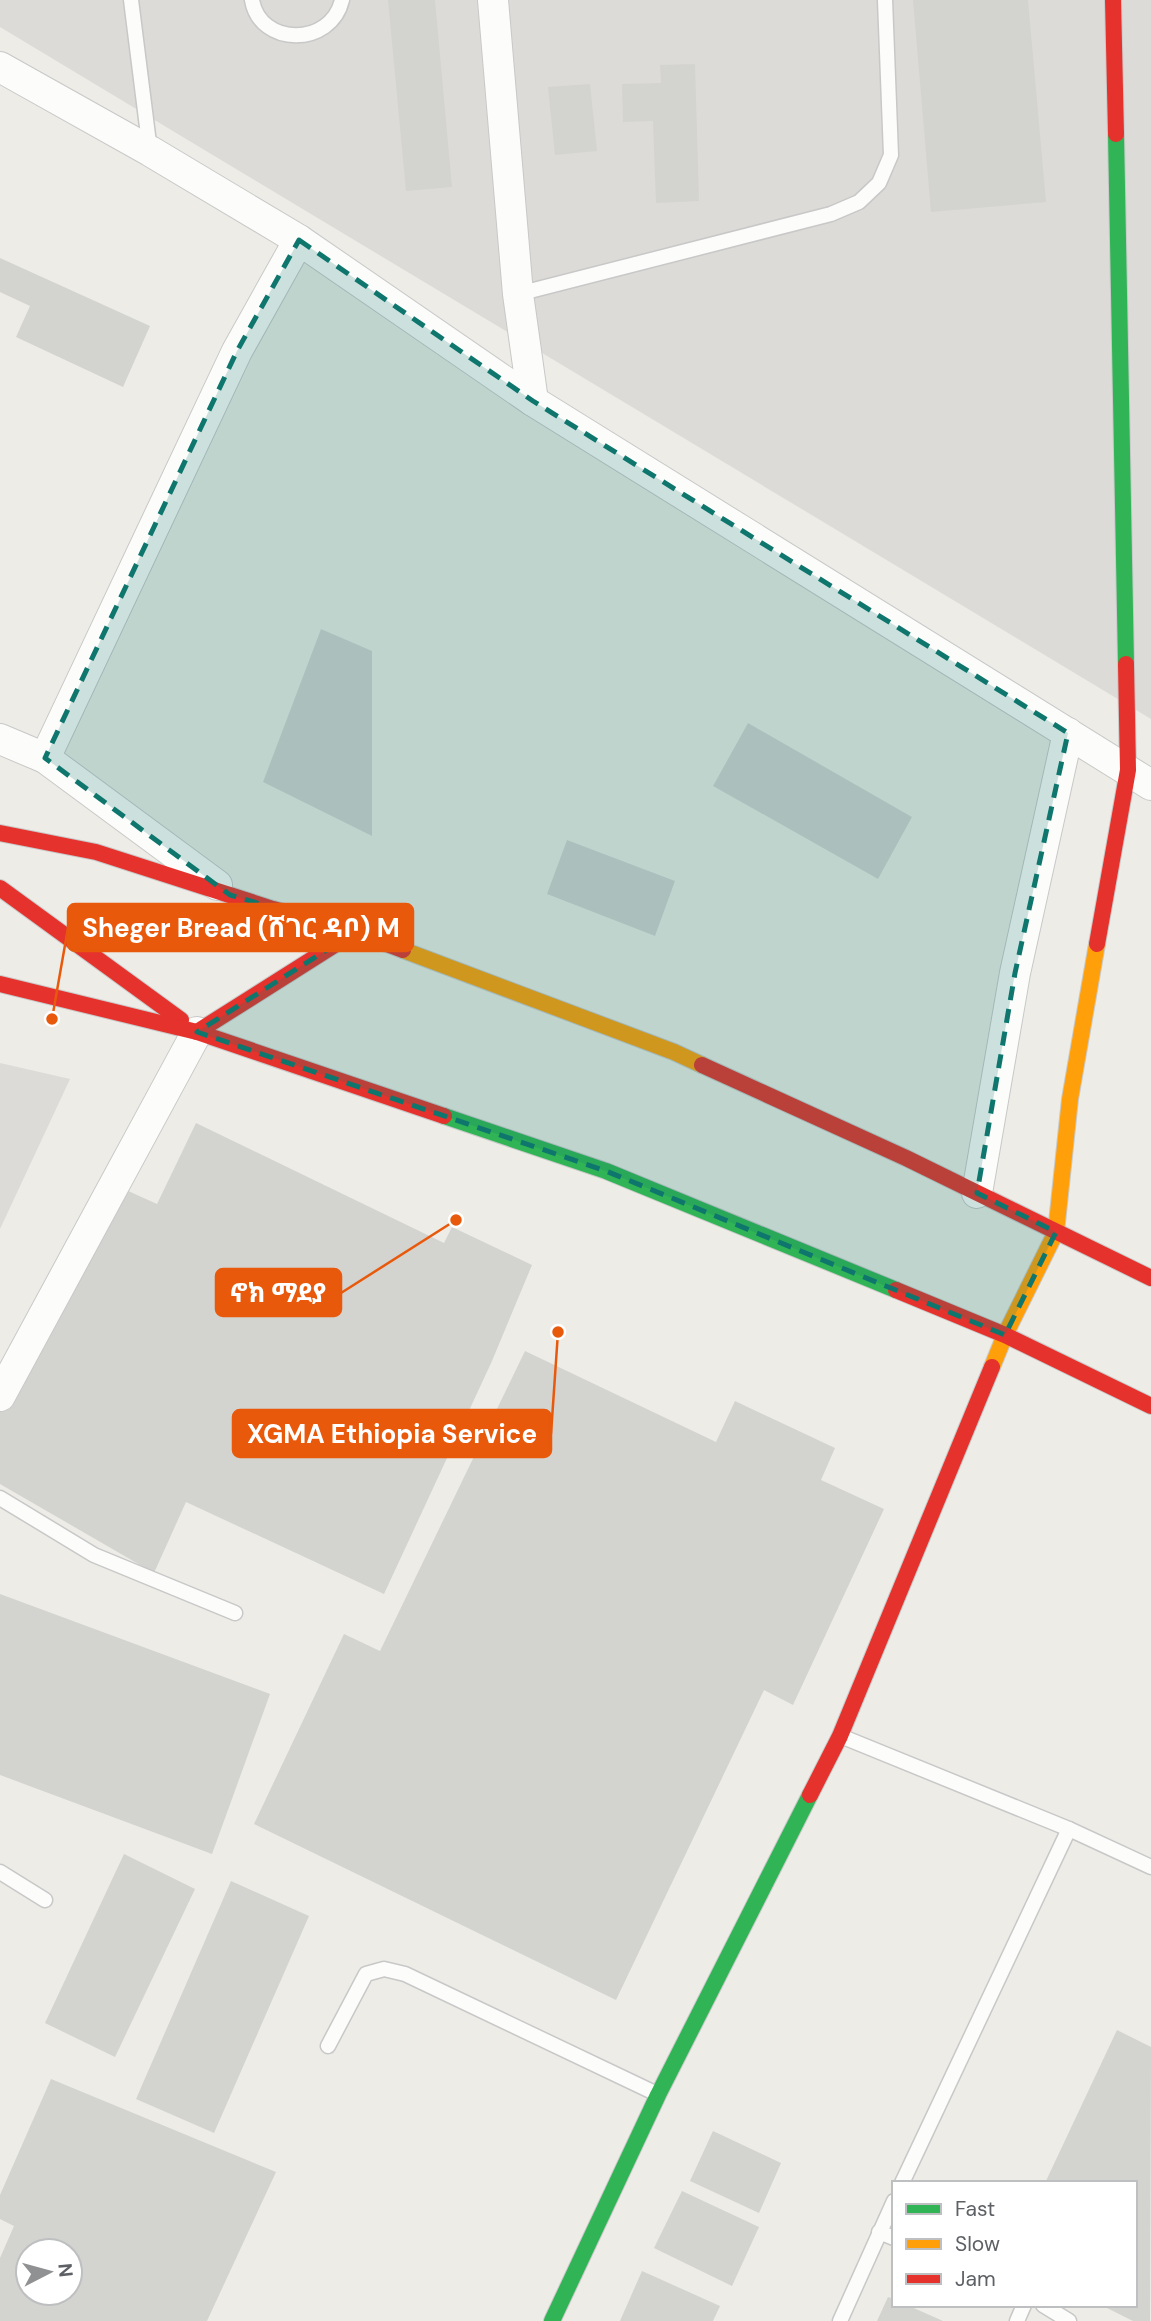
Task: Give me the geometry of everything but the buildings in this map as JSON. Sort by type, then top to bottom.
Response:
[{"type":"main road","points":[[552,2321],[658,2095],[840,1736],[1005,1335],[1056,1231],[1070,1099],[1140,778],[1113,0]]},
{"type":"main road","points":[[0,833],[96,852],[355,932],[674,1052],[977,1193],[1151,1278]]},
{"type":"main road","points":[[0,888],[197,1032]]},
{"type":"main road","points":[[197,1032],[355,932]]},
{"type":"main road","points":[[0,984],[197,1032],[606,1171],[1005,1335],[1151,1406]]},
{"type":"street","points":[[493,0],[518,294],[533,401]]},
{"type":"street","points":[[0,67],[150,151],[299,240],[533,401],[1140,778]]},
{"type":"street","points":[[45,758],[237,351],[299,240]]},
{"type":"street","points":[[977,1193],[1015,973],[1068,733]]},
{"type":"street","points":[[0,739],[45,758],[230,895]]},
{"type":"street","points":[[0,1396],[197,1032]]},
{"type":"lane","points":[[131,0],[150,151]]},
{"type":"lane","points":[[252,0],[263,21],[278,32],[296,36],[314,33],[329,23],[340,8],[342,0]]},
{"type":"lane","points":[[518,294],[831,214],[859,202],[879,183],[891,155],[885,0]]},
{"type":"lane","points":[[0,1498],[94,1555],[235,1613]]},
{"type":"lane","points":[[840,1736],[1069,1829],[1151,1867]]},
{"type":"lane","points":[[903,2181],[1069,1829]]},
{"type":"lane","points":[[0,1872],[45,1900]]},
{"type":"lane","points":[[328,2046],[366,1974],[384,1969],[405,1974],[658,2095]]},
{"type":"lane","points":[[840,2321],[892,2205]]},
{"type":"lane","points":[[879,2232],[892,2237]]},
{"type":"lane","points":[[1046,2307],[1069,2321]]},
{"type":"highlighted area","points":[[299,240],[533,401],[1068,733],[1015,973],[977,1193],[1056,1232],[1005,1335],[606,1171],[197,1032],[355,932],[230,895],[45,758],[237,351]]},
{"type":"shaded area","points":[[0,0],[1151,0],[1151,719],[0,27]]},
{"type":"shaded area","points":[[0,1063],[70,1079],[0,1229]]},
{"type":"traffic: fast","points":[[1116,134],[1126,664]]},
{"type":"traffic: fast","points":[[444,1116],[606,1171],[896,1290]]},
{"type":"traffic: fast","points":[[552,2321],[658,2095],[810,1795]]},
{"type":"traffic: slow","points":[[992,1367],[1056,1232],[1070,1099],[1097,944]]},
{"type":"traffic: slow","points":[[403,950],[702,1065]]},
{"type":"traffic: jam","points":[[1113,0],[1116,134]]},
{"type":"traffic: jam","points":[[1097,944],[1128,770],[1126,664]]},
{"type":"traffic: jam","points":[[0,833],[96,852],[273,909],[355,932],[403,950]]},
{"type":"traffic: jam","points":[[0,888],[181,1020]]},
{"type":"traffic: jam","points":[[197,1032],[355,932]]},
{"type":"traffic: jam","points":[[0,984],[197,1032],[444,1116]]},
{"type":"traffic: jam","points":[[702,1065],[906,1158],[1151,1278]]},
{"type":"traffic: jam","points":[[896,1290],[1005,1335],[1151,1406]]},
{"type":"traffic: jam","points":[[810,1795],[840,1736],[992,1367]]},
{"type":"place","name":"Sheger Bread (ሸገር ዳቦ) M","points":[[52,1019]]},
{"type":"place","name":"ኖክ ማደያ","points":[[456,1220]]},
{"type":"place","name":"XGMA Ethiopia Service","points":[[558,1332]]}]
